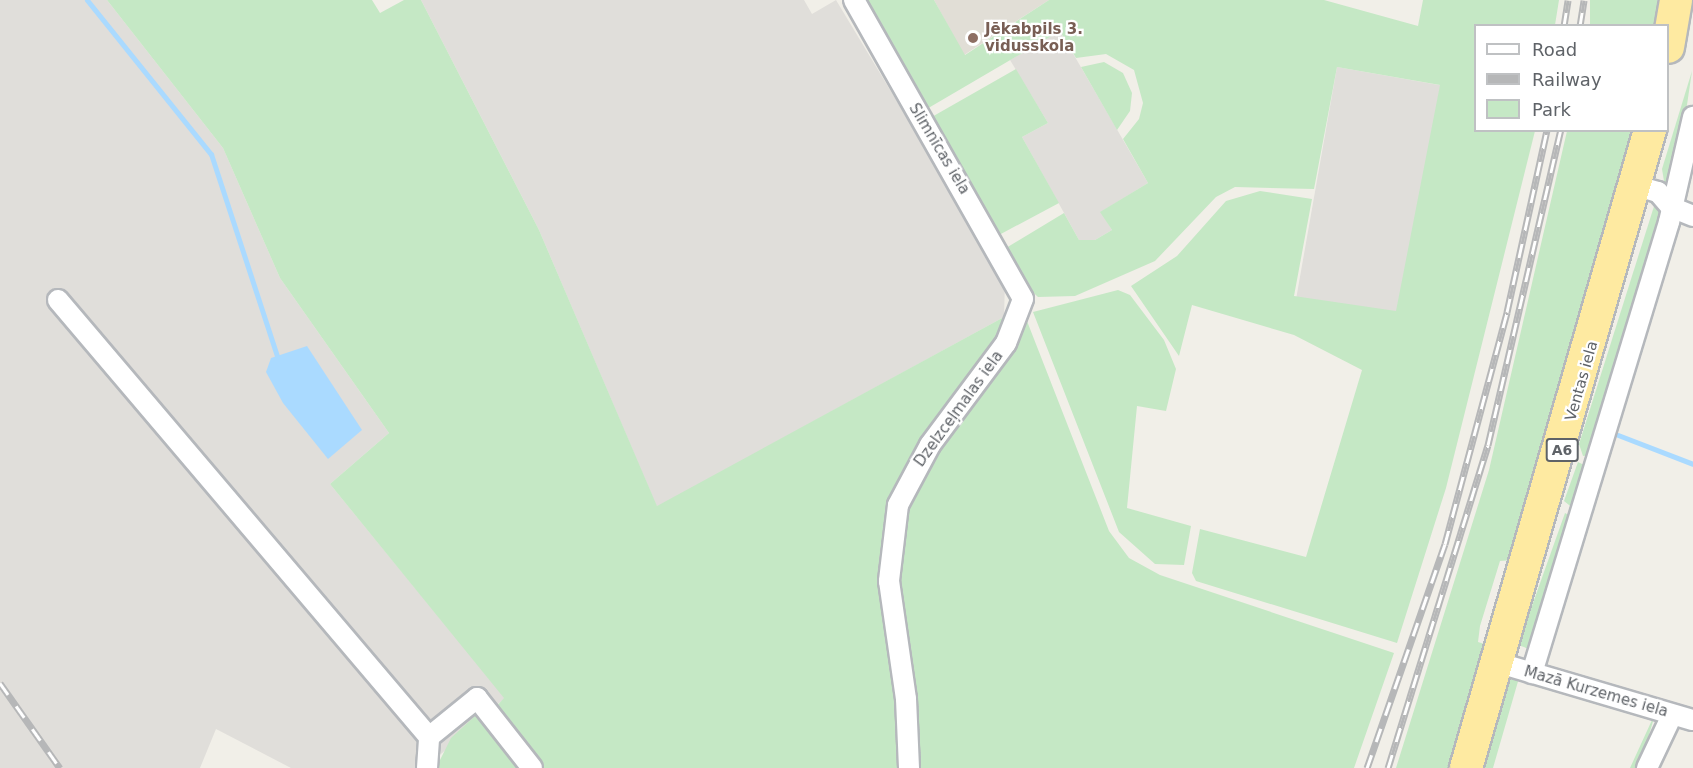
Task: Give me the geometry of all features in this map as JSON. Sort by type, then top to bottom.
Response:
[{"type":"highway","points":[[1669,41],[1676,0]]},
{"type":"highway","name":"Ventas iela","points":[[1466,768],[1637,186],[1650,132]]},
{"type":"street","name":"Slimnīcas iela","points":[[854,0],[1023,299]]},
{"type":"street","points":[[1532,673],[1671,207],[1693,117]]},
{"type":"street","points":[[1637,186],[1658,192],[1671,207],[1693,216]]},
{"type":"street","name":"Dzelzceļmalas iela","points":[[909,768],[906,699],[889,581],[893,525],[916,466],[1006,343],[1023,299]]},
{"type":"street","points":[[58,300],[429,736],[427,768]]},
{"type":"street","name":"Mazā Kurzemes iela","points":[[1498,663],[1693,720]]},
{"type":"street","points":[[429,736],[477,699],[532,768]]},
{"type":"street","points":[[1647,768],[1672,715]]},
{"type":"shaded area","points":[[0,0],[107,0],[223,148],[280,278],[389,433],[330,484],[505,698],[425,768],[291,768],[216,729],[200,768],[0,768]]},
{"type":"shaded area","points":[[421,0],[804,0],[812,14],[836,0],[1005,281],[1004,317],[657,507],[539,230]]},
{"type":"shaded area","name":"Jēkabpils 3. vidusskola","points":[[934,0],[1049,0],[964,55]]},
{"type":"shaded area","points":[[1060,31],[1148,183],[1101,212],[1112,230],[1095,240],[1079,240],[1022,137],[1048,123],[1010,60]]},
{"type":"shaded area","points":[[1337,67],[1440,85],[1400,316],[1296,297]]},
{"type":"green space","points":[[107,0],[372,0],[380,13],[404,0],[421,0],[539,230],[657,506],[1004,317],[1001,341],[901,481],[885,522],[879,561],[903,768],[543,768],[495,708],[504,698],[330,484],[389,433],[280,278],[223,148]]},
{"type":"green space","points":[[860,0],[934,0],[965,55],[1049,0],[1324,0],[1418,26],[1423,0],[1559,0],[1555,24],[1474,24],[1474,132],[1535,132],[1446,488],[1397,643],[1196,581],[1192,573],[1200,529],[1306,557],[1362,370],[1294,335],[1192,305],[1179,356],[1131,286],[1177,256],[1226,201],[1260,191],[1312,199],[1294,296],[1396,311],[1440,85],[1337,67],[1314,189],[1235,187],[1216,197],[1155,261],[1075,296],[1038,297],[1021,281],[1006,248],[1064,213],[1079,240],[1095,240],[1112,230],[1100,212],[1148,183],[1123,139],[1139,119],[1143,103],[1134,70],[1106,54],[1076,58],[1060,31],[925,110]]},
{"type":"green space","points":[[1590,0],[1657,0],[1657,24],[1590,24]]},
{"type":"green space","points":[[1104,62],[1123,73],[1132,93],[1130,111],[1117,130],[1081,67]]},
{"type":"green space","points":[[1016,69],[1048,123],[1022,137],[1059,203],[999,235],[930,118]]},
{"type":"green space","points":[[1692,71],[1684,125],[1665,187],[1662,169]]},
{"type":"green space","points":[[1567,132],[1631,132],[1620,183],[1513,560],[1500,561],[1480,626],[1478,642],[1491,646],[1453,768],[1396,768],[1489,470]]},
{"type":"green space","points":[[1656,200],[1664,205],[1593,455],[1583,456],[1579,444]]},
{"type":"green space","points":[[1118,290],[1130,295],[1164,340],[1176,369],[1166,411],[1137,406],[1127,508],[1191,526],[1184,565],[1155,564],[1119,532],[1033,312]]},
{"type":"green space","points":[[1025,316],[1109,531],[1129,558],[1160,575],[1394,653],[1354,768],[915,768],[897,604],[902,502]]},
{"type":"green space","points":[[1578,462],[1586,466],[1574,509],[1564,501]]},
{"type":"green space","points":[[1565,513],[1572,517],[1532,650],[1518,645]]},
{"type":"green space","points":[[1516,676],[1578,697],[1519,678],[1493,768],[1483,768],[1509,681]]},
{"type":"green space","points":[[1589,700],[1654,718],[1639,768],[1630,768],[1652,720]]},
{"type":"green space","points":[[475,716],[484,719],[525,768],[436,768],[451,738]]},
{"type":"water","points":[[307,346],[362,430],[328,459],[283,403],[266,372],[271,358]]},
{"type":"waterway","points":[[87,0],[211,154],[277,356]]},
{"type":"waterway","points":[[1618,435],[1693,464]]},
{"type":"railway","points":[[1564,24],[1568,0]]},
{"type":"railway","points":[[1580,24],[1584,0]]},
{"type":"railway","points":[[1367,768],[1445,544],[1507,312],[1547,132]]},
{"type":"railway","points":[[1388,768],[1488,445],[1561,132]]},
{"type":"railway","points":[[0,683],[60,768]]},
{"type":"place","name":"Jēkabpils 3. vidusskola","points":[[973,38]]}]
